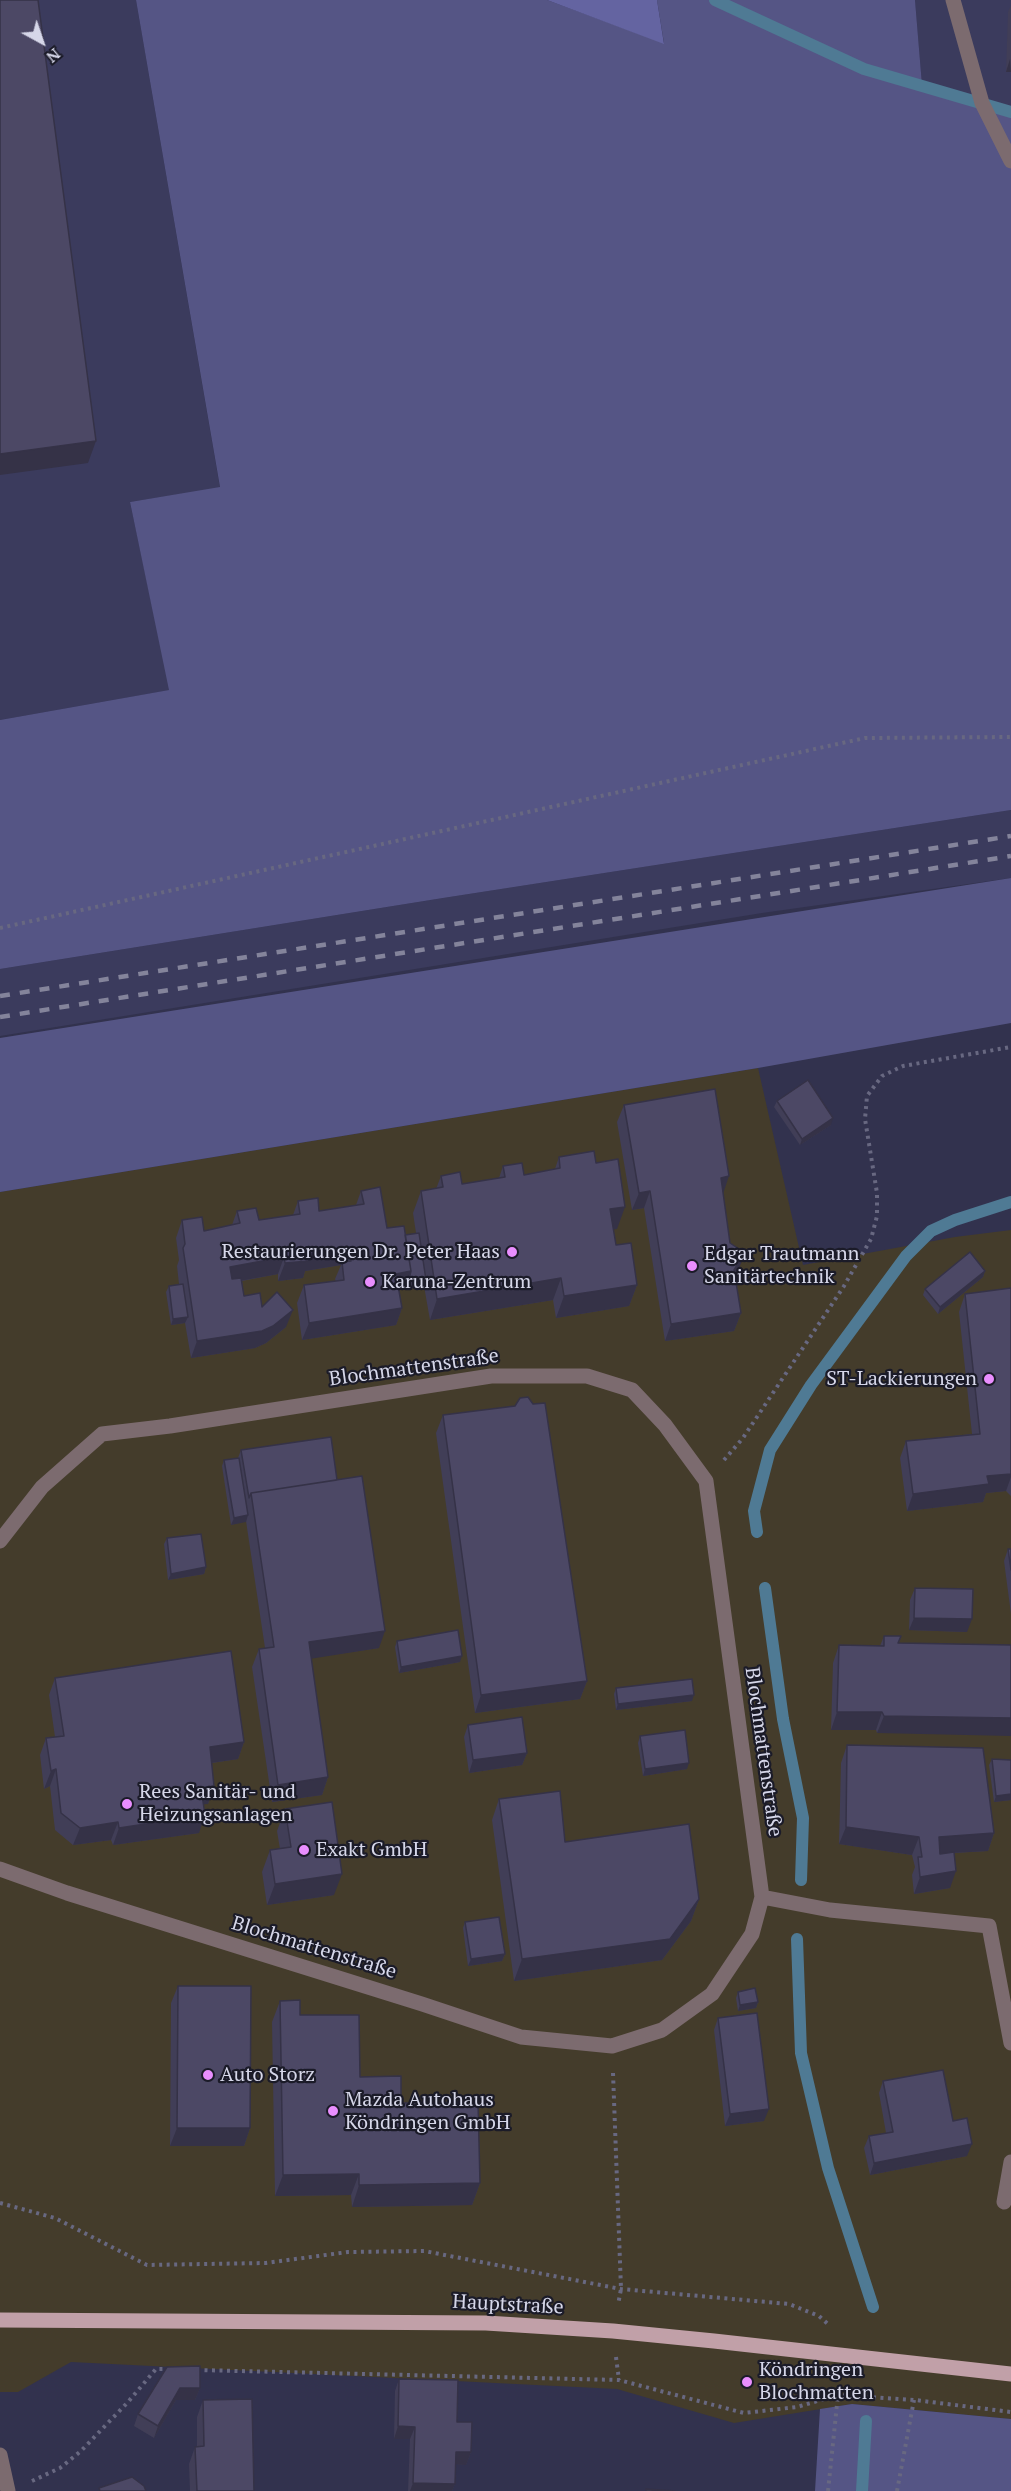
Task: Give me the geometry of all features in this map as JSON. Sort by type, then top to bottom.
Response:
[{"type":"main road","name":"Hauptstraße","points":[[0,2320],[486,2323],[613,2331],[1011,2374]]},
{"type":"street","points":[[953,0],[982,103],[1011,161]]},
{"type":"street","name":"Blochmattenstraße","points":[[0,1541],[42,1487],[102,1434],[170,1426],[491,1376],[587,1376],[632,1389],[665,1425],[706,1481],[762,1898],[752,1934],[712,1994],[662,2030],[612,2046],[521,2037],[401,1997],[67,1893],[0,1869]]},
{"type":"street","points":[[762,1898],[830,1910],[989,1926],[1011,2043]]},
{"type":"street","points":[[1004,2202],[1011,2162]]},
{"type":"street","points":[[0,2455],[7,2490]]},
{"type":"path","points":[[0,928],[865,738],[1011,737]]},
{"type":"path","points":[[706,1481],[744,1438],[844,1286],[871,1239],[877,1216],[877,1193],[865,1119],[867,1096],[882,1076],[903,1066],[1011,1047]]},
{"type":"path","points":[[612,2046],[621,2289],[613,2331]]},
{"type":"path","points":[[0,2203],[55,2218],[147,2265],[266,2263],[348,2252],[424,2251],[621,2289],[789,2304],[819,2316],[872,2359]]},
{"type":"path","points":[[7,2490],[52,2472],[81,2451],[156,2369],[179,2370]]},
{"type":"path","points":[[191,2370],[619,2380],[744,2413],[797,2407],[838,2396],[915,2400],[1011,2412]]},
{"type":"path","points":[[828,2491],[838,2396]]},
{"type":"path","points":[[897,2491],[915,2400]]},
{"type":"shaded area","points":[[0,0],[136,0],[220,488],[130,502],[170,690],[0,720]]},
{"type":"shaded area","points":[[136,0],[547,0],[664,43],[657,0],[915,0],[922,85],[1011,112],[1011,810],[0,969],[0,720],[169,690],[130,502],[220,487]]},
{"type":"shaded area","points":[[547,0],[657,0],[664,44]]},
{"type":"shaded area","points":[[915,0],[1011,0],[1011,112],[922,86]]},
{"type":"shaded area","points":[[1011,810],[1011,878],[762,913],[0,1036],[0,969]]},
{"type":"shaded area","points":[[1011,878],[1011,1023],[758,1068],[0,1192],[0,1038]]},
{"type":"shaded area","points":[[758,1068],[803,1265],[955,1237],[1011,1230],[1011,2419],[852,2404],[734,2423],[617,2389],[71,2362],[18,2392],[0,2392],[0,1192]]},
{"type":"shaded area","points":[[852,2404],[1011,2419],[1011,2491],[815,2491],[820,2409]]},
{"type":"building","points":[[0,0],[38,0],[96,441],[0,454]]},
{"type":"building","points":[[808,1080],[833,1118],[802,1139],[777,1101]]},
{"type":"building","points":[[715,1089],[729,1176],[721,1178],[730,1243],[745,1253],[734,1270],[741,1313],[671,1324],[650,1191],[639,1193],[624,1105]]},
{"type":"building","name":"Restaurierungen Dr. Peter Haas","points":[[594,1151],[596,1163],[618,1159],[625,1207],[610,1209],[616,1245],[631,1243],[637,1285],[564,1296],[561,1278],[437,1299],[421,1191],[443,1187],[441,1176],[460,1172],[462,1184],[505,1177],[503,1166],[522,1163],[524,1175],[560,1168],[559,1157]]},
{"type":"building","name":"Karuna-Zentrum","points":[[380,1187],[387,1228],[404,1226],[411,1271],[396,1274],[402,1308],[309,1323],[304,1285],[344,1280],[342,1262],[351,1261],[349,1248],[308,1254],[309,1261],[285,1263],[284,1257],[230,1267],[232,1279],[241,1278],[244,1296],[260,1293],[262,1307],[277,1292],[293,1310],[273,1326],[262,1331],[197,1341],[183,1248],[185,1244],[182,1220],[202,1217],[204,1231],[240,1223],[237,1211],[256,1208],[259,1220],[300,1214],[298,1201],[318,1198],[319,1211],[364,1204],[361,1191]]},
{"type":"building","points":[[419,1233],[426,1280],[411,1282],[405,1235]]},
{"type":"building","points":[[970,1252],[985,1271],[940,1307],[925,1289]]},
{"type":"building","points":[[183,1284],[188,1317],[173,1319],[169,1286]]},
{"type":"building","points":[[1011,1288],[1011,1474],[987,1476],[989,1484],[913,1494],[906,1441],[980,1434],[965,1294]]},
{"type":"building","points":[[528,1397],[533,1404],[545,1403],[587,1681],[481,1695],[443,1415],[515,1406],[520,1398]]},
{"type":"building","points":[[331,1437],[337,1480],[251,1493],[249,1498],[241,1450]]},
{"type":"building","points":[[239,1458],[248,1515],[234,1518],[224,1460]]},
{"type":"building","points":[[362,1476],[385,1631],[309,1642],[328,1777],[278,1785],[259,1649],[274,1647],[251,1493]]},
{"type":"building","points":[[201,1534],[206,1567],[171,1574],[167,1538]]},
{"type":"building","points":[[1008,1549],[1011,1549],[1011,1570]]},
{"type":"building","points":[[915,1588],[973,1589],[972,1619],[914,1618]]},
{"type":"building","points":[[458,1630],[462,1656],[401,1667],[397,1641]]},
{"type":"building","points":[[884,1636],[901,1636],[898,1643],[1011,1645],[1011,1718],[884,1716],[882,1712],[837,1712],[839,1645],[884,1646]]},
{"type":"building","points":[[231,1651],[244,1742],[210,1747],[214,1786],[201,1788],[205,1815],[119,1828],[118,1822],[80,1828],[61,1813],[56,1769],[51,1771],[46,1738],[64,1736],[55,1678]]},
{"type":"building","points":[[692,1679],[694,1695],[618,1704],[616,1688]]},
{"type":"building","points":[[522,1717],[527,1753],[473,1760],[468,1725]]},
{"type":"building","points":[[685,1730],[689,1763],[645,1769],[640,1736]]},
{"type":"building","points":[[847,1745],[983,1748],[994,1833],[939,1837],[940,1854],[954,1852],[956,1871],[920,1877],[918,1857],[922,1857],[919,1837],[846,1827]]},
{"type":"building","points":[[992,1759],[1011,1760],[1011,1794],[996,1796]]},
{"type":"building","points":[[560,1791],[565,1842],[689,1824],[699,1899],[670,1939],[522,1959],[499,1799]]},
{"type":"building","points":[[332,1802],[342,1874],[275,1884],[270,1850],[291,1847],[285,1809]]},
{"type":"building","points":[[499,1917],[505,1954],[471,1959],[465,1922]]},
{"type":"building","name":"Auto Storz","points":[[178,1986],[251,1986],[250,2128],[177,2128]]},
{"type":"building","points":[[755,1988],[758,2002],[740,2005],[738,1992]]},
{"type":"building","name":"Mazda Autohaus Köndringen GmbH","points":[[300,2000],[300,2015],[359,2015],[360,2077],[401,2076],[401,2103],[478,2102],[480,2183],[359,2185],[359,2174],[283,2175],[280,2001]]},
{"type":"building","points":[[757,2013],[769,2109],[730,2114],[718,2018]]},
{"type":"building","points":[[943,2070],[953,2121],[967,2118],[972,2144],[874,2163],[869,2136],[893,2132],[883,2081]]},
{"type":"building","points":[[200,2366],[200,2388],[180,2388],[158,2426],[138,2414],[167,2367]]},
{"type":"building","points":[[399,2379],[458,2380],[457,2422],[472,2422],[471,2452],[456,2452],[455,2484],[413,2483],[415,2427],[398,2426]]},
{"type":"building","points":[[252,2399],[254,2491],[197,2491],[195,2447],[204,2446],[203,2400]]},
{"type":"building","points":[[132,2477],[144,2486],[146,2491],[100,2491],[99,2488]]},
{"type":"building","points":[[646,2489],[675,2491],[646,2491]]},
{"type":"waterway","points":[[715,0],[864,69],[1011,112]]},
{"type":"waterway","points":[[757,1532],[754,1511],[770,1450],[811,1385],[906,1256],[931,1231],[955,1220],[1011,1202]]},
{"type":"waterway","points":[[765,1588],[783,1719],[803,1818],[801,1880]]},
{"type":"waterway","points":[[797,1939],[801,2053],[828,2168],[873,2307]]},
{"type":"waterway","points":[[862,2491],[866,2421]]},
{"type":"railway","points":[[0,996],[1011,836]]},
{"type":"railway","points":[[0,1017],[1011,856]]},
{"type":"place","name":"Restaurierungen Dr. Peter Haas","points":[[512,1252]]},
{"type":"place","name":"Edgar Trautmann Sanitärtechnik","points":[[692,1266]]},
{"type":"place","name":"Karuna-Zentrum","points":[[370,1282]]},
{"type":"place","name":"ST-Lackierungen","points":[[989,1379]]},
{"type":"place","name":"Rees Sanitär- und Heizungsanlagen","points":[[127,1804]]},
{"type":"place","name":"Exakt GmbH","points":[[304,1850]]},
{"type":"place","name":"Auto Storz","points":[[208,2075]]},
{"type":"place","name":"Mazda Autohaus Köndringen GmbH","points":[[333,2111]]},
{"type":"place","name":"Köndringen Blochmatten","points":[[747,2382]]}]
